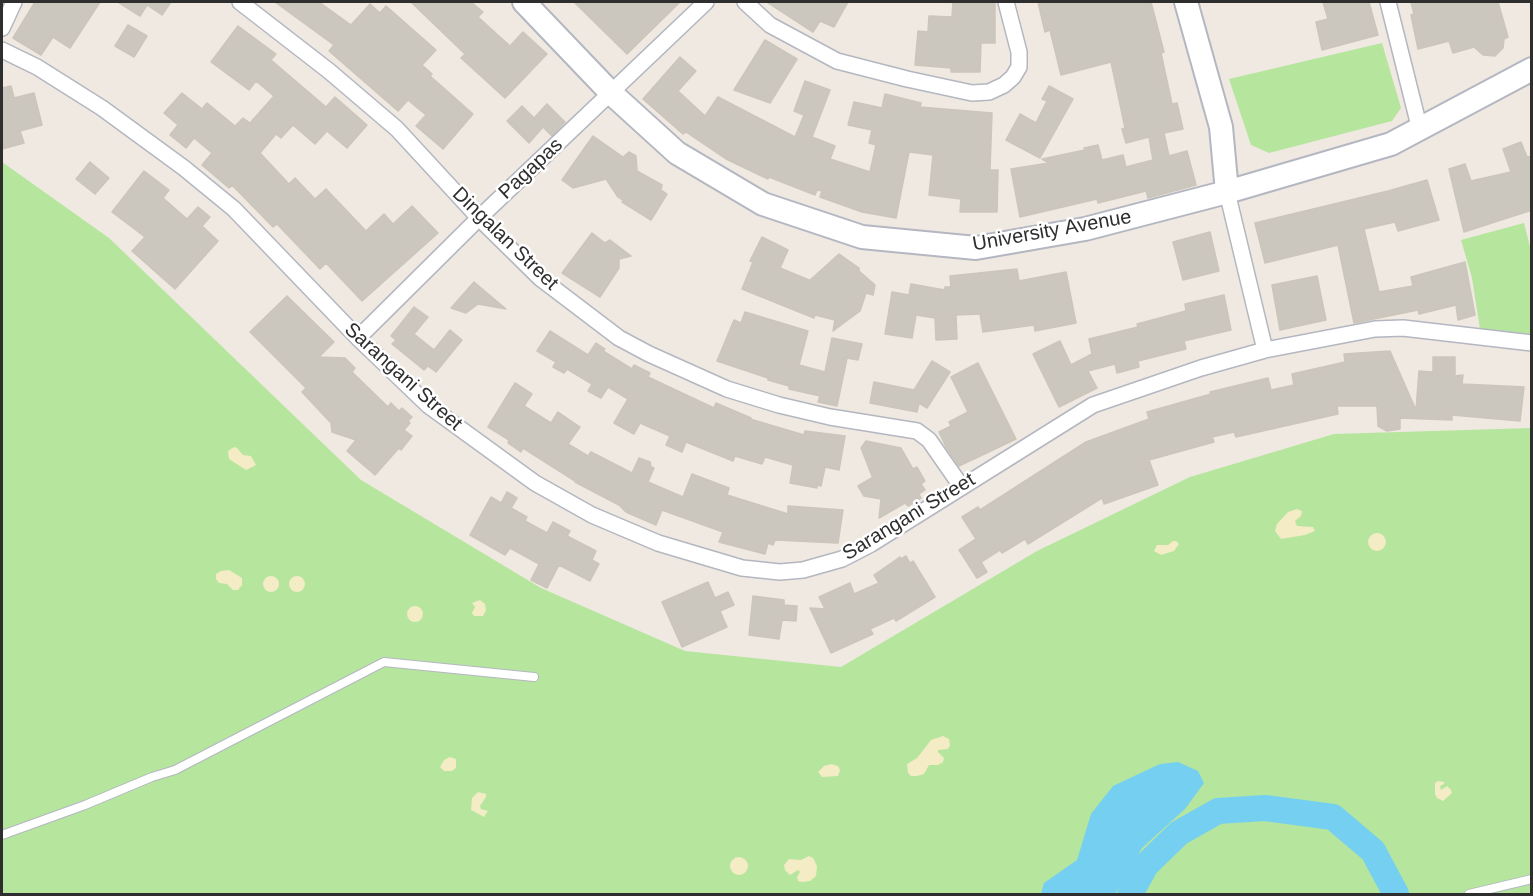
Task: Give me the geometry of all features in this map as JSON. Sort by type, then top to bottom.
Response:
[{"type":"street","points":[[2,28],[14,2]]},
{"type":"street","name":"Dingalan Street","points":[[240,2],[329,71],[397,129],[479,218],[540,278],[619,338],[727,389],[830,417],[917,431],[928,440],[961,486]]},
{"type":"street","name":"University Avenue","points":[[524,2],[610,93],[677,153],[763,204],[862,237],[976,248],[1085,229],[1227,192],[1391,144],[1532,69]]},
{"type":"street","name":"Pagapas","points":[[358,338],[479,218],[706,2]]},
{"type":"street","points":[[745,2],[770,25],[837,61],[907,80],[972,93],[989,92],[1004,85],[1019,68],[1018,52],[1006,2]]},
{"type":"street","points":[[1186,2],[1221,127],[1227,192],[1265,350]]},
{"type":"street","points":[[1388,2],[1420,130]]},
{"type":"street","name":"Sarangani Street","points":[[2,50],[37,66],[102,108],[234,209],[358,338],[429,406],[535,483],[592,515],[658,543],[742,568],[780,572],[803,570],[842,559],[871,544],[1093,405],[1201,368],[1265,350],[1384,329],[1403,328],[1532,343]]},
{"type":"lane","points":[[2,836],[174,770],[384,662],[534,677]]},
{"type":"lane","points":[[1469,894],[1532,879]]},
{"type":"green space","points":[[1382,43],[1401,108],[1392,121],[1269,153],[1251,145],[1229,79]]},
{"type":"green space","points":[[2,162],[109,238],[361,480],[541,588],[685,651],[841,667],[1037,551],[1190,477],[1334,434],[1531,428],[1531,894],[2,894]]},
{"type":"green space","points":[[1524,223],[1531,251],[1531,334],[1480,329],[1472,278],[1461,240]]},
{"type":"sand","points":[[234,447],[243,455],[251,456],[256,465],[246,470],[229,459],[228,451]]},
{"type":"sand","points":[[1297,509],[1302,511],[1301,516],[1295,521],[1297,526],[1313,527],[1315,531],[1281,539],[1275,531],[1277,524],[1288,512]]},
{"type":"sand","points":[[1377,533],[1383,536],[1386,542],[1383,548],[1377,551],[1371,548],[1368,542],[1371,536]]},
{"type":"sand","points":[[1173,541],[1179,544],[1174,551],[1161,555],[1154,551],[1157,545],[1168,545]]},
{"type":"sand","points":[[229,570],[242,578],[242,585],[238,590],[233,590],[227,584],[219,583],[216,579],[216,574]]},
{"type":"sand","points":[[271,576],[279,584],[271,592],[263,584]]},
{"type":"sand","points":[[297,576],[303,578],[305,584],[303,590],[297,592],[291,590],[289,584],[291,578]]},
{"type":"sand","points":[[480,600],[485,604],[486,610],[483,616],[474,616],[472,613],[475,607],[472,603]]},
{"type":"sand","points":[[412,606],[418,606],[423,614],[421,620],[412,622],[407,617],[407,611]]},
{"type":"sand","points":[[943,736],[949,739],[950,745],[948,749],[938,750],[944,758],[943,762],[938,765],[929,765],[924,774],[911,776],[908,773],[907,764],[917,758],[931,740]]},
{"type":"sand","points":[[450,757],[456,759],[456,768],[452,771],[444,771],[440,767],[444,760]]},
{"type":"sand","points":[[831,764],[838,766],[840,770],[838,776],[822,777],[818,772],[824,766]]},
{"type":"sand","points":[[1444,782],[1440,786],[1441,790],[1447,786],[1452,793],[1443,801],[1435,794],[1435,783]]},
{"type":"sand","points":[[478,792],[486,794],[480,806],[481,809],[488,811],[484,817],[471,810],[472,798]]},
{"type":"sand","points":[[809,856],[813,858],[817,866],[816,876],[810,881],[798,881],[797,877],[800,872],[798,870],[790,875],[785,870],[784,865],[789,859],[801,860]]},
{"type":"sand","points":[[739,857],[745,860],[748,866],[745,872],[739,875],[733,872],[730,866],[733,860]]},
{"type":"water","points":[[1178,762],[1198,771],[1204,783],[1185,809],[1142,848],[1115,894],[1041,894],[1044,883],[1077,860],[1091,814],[1113,786],[1160,764]]},
{"type":"building","points":[[35,2],[100,2],[70,48],[53,37],[41,55],[13,38]]},
{"type":"building","points":[[118,2],[171,2],[162,15],[147,5],[140,16]]},
{"type":"building","points":[[275,2],[319,2],[351,25],[370,4],[380,13],[386,6],[436,50],[422,65],[432,74],[430,76],[473,114],[443,149],[416,126],[426,115],[408,100],[398,111],[329,51],[334,45]]},
{"type":"building","points":[[411,2],[471,2],[483,12],[478,17],[510,46],[523,32],[547,54],[505,98],[461,58],[465,54]]},
{"type":"building","points":[[574,2],[680,2],[627,54]]},
{"type":"building","points":[[767,2],[848,2],[834,27],[820,21],[813,32]]},
{"type":"building","points":[[953,2],[995,2],[995,43],[981,43],[980,72],[951,72],[951,68],[915,65],[918,31],[928,32],[929,16],[952,17]]},
{"type":"building","points":[[1038,2],[1151,2],[1164,52],[1161,53],[1172,104],[1177,103],[1183,129],[1164,133],[1169,156],[1187,151],[1196,185],[1148,198],[1146,191],[1098,203],[1097,199],[1020,217],[1011,169],[1049,163],[1042,159],[1098,145],[1102,160],[1123,155],[1126,167],[1153,160],[1149,137],[1126,143],[1111,62],[1061,75],[1050,30],[1045,32]]},
{"type":"building","points":[[1323,2],[1369,2],[1378,35],[1322,50],[1316,22],[1328,19]]},
{"type":"building","points":[[1411,2],[1498,2],[1508,37],[1504,39],[1503,48],[1495,56],[1483,55],[1474,47],[1453,53],[1449,41],[1418,49],[1411,15],[1414,14]]},
{"type":"building","points":[[128,25],[147,36],[134,57],[115,46]]},
{"type":"building","points":[[238,26],[276,54],[271,60],[326,107],[335,97],[367,125],[347,148],[327,131],[315,144],[293,125],[281,138],[276,134],[260,153],[289,184],[295,178],[315,199],[326,189],[366,231],[384,214],[393,224],[412,206],[438,233],[362,301],[326,263],[320,269],[277,224],[273,227],[232,185],[229,188],[202,165],[212,153],[194,138],[186,148],[170,135],[178,125],[164,113],[182,93],[202,109],[207,103],[235,126],[243,118],[250,123],[274,96],[256,81],[249,90],[211,62]]},
{"type":"building","points":[[765,40],[797,59],[770,103],[734,90]]},
{"type":"building","points":[[680,57],[696,71],[678,91],[705,116],[718,97],[795,137],[804,115],[794,111],[805,81],[830,90],[812,137],[835,146],[830,159],[870,172],[876,145],[869,143],[872,130],[848,125],[854,102],[882,108],[885,94],[921,103],[920,107],[992,113],[990,170],[998,170],[997,212],[960,212],[961,199],[929,195],[933,155],[909,152],[896,218],[862,212],[820,197],[822,191],[817,190],[815,195],[769,177],[768,179],[726,159],[686,132],[683,134],[643,99]]},
{"type":"building","points":[[11,86],[14,98],[34,93],[42,125],[20,131],[24,143],[2,149],[2,88]]},
{"type":"building","points":[[1049,86],[1073,99],[1040,158],[1006,140],[1020,114],[1036,123],[1047,101],[1042,99]]},
{"type":"building","points":[[547,104],[565,122],[552,136],[543,127],[529,143],[507,121],[522,106],[534,118]]},
{"type":"building","points":[[593,136],[623,157],[629,152],[636,156],[637,171],[662,185],[661,190],[667,194],[651,220],[622,202],[624,201],[618,197],[606,179],[573,188],[562,180]]},
{"type":"building","points":[[1521,142],[1527,157],[1532,156],[1532,210],[1464,232],[1449,169],[1465,164],[1471,181],[1511,172],[1503,149]]},
{"type":"building","points":[[90,162],[109,178],[95,194],[76,179]]},
{"type":"building","points":[[144,171],[169,190],[163,198],[187,219],[198,207],[210,217],[202,226],[218,241],[175,289],[132,251],[145,237],[112,212]]},
{"type":"building","points":[[1427,180],[1439,220],[1398,231],[1395,222],[1364,229],[1379,292],[1413,286],[1411,277],[1465,262],[1475,315],[1458,320],[1456,305],[1419,314],[1418,310],[1354,323],[1338,245],[1265,263],[1255,223]]},
{"type":"building","points":[[1210,232],[1219,271],[1183,280],[1173,242]]},
{"type":"building","points":[[592,233],[605,243],[610,240],[631,256],[619,259],[619,268],[600,297],[562,273]]},
{"type":"building","points":[[762,237],[788,250],[780,268],[809,280],[808,282],[839,254],[859,268],[859,271],[875,285],[873,295],[866,293],[860,311],[833,331],[835,320],[815,315],[814,318],[742,289],[753,262],[750,261]]},
{"type":"building","points":[[1017,269],[1019,281],[1066,272],[1076,323],[1035,331],[1034,325],[983,332],[980,314],[956,315],[957,339],[936,340],[935,318],[916,315],[912,338],[885,334],[892,292],[909,295],[911,284],[945,290],[945,287],[951,287],[950,276]]},
{"type":"building","points":[[1317,276],[1326,320],[1280,330],[1272,285]]},
{"type":"building","points":[[474,282],[506,309],[478,304],[466,313],[451,308]]},
{"type":"building","points":[[1224,295],[1231,330],[1184,341],[1186,349],[1138,361],[1139,367],[1117,373],[1115,364],[1088,371],[1097,388],[1059,407],[1033,354],[1060,341],[1071,365],[1092,354],[1089,339],[1138,327],[1137,324],[1186,311],[1185,304]]},
{"type":"building","points":[[287,296],[334,342],[319,357],[345,358],[355,368],[352,372],[388,407],[391,403],[399,411],[402,408],[412,417],[404,430],[412,436],[375,475],[347,451],[356,440],[332,432],[331,423],[302,392],[306,388],[250,332]]},
{"type":"building","points":[[414,307],[428,317],[414,334],[434,350],[450,330],[462,340],[436,372],[428,366],[424,370],[392,344],[396,340],[391,336]]},
{"type":"building","points":[[745,312],[808,331],[799,365],[825,372],[832,338],[862,344],[858,360],[847,358],[837,406],[818,402],[820,396],[789,389],[789,386],[717,361],[734,320],[741,323]]},
{"type":"building","points":[[550,331],[588,355],[596,343],[605,349],[603,351],[632,369],[634,365],[650,373],[648,377],[714,408],[716,403],[750,419],[804,435],[805,431],[845,436],[839,470],[825,467],[821,486],[817,485],[817,488],[790,483],[793,465],[765,457],[762,464],[735,456],[733,461],[686,442],[682,452],[666,445],[670,436],[640,423],[634,434],[614,423],[628,399],[608,387],[601,398],[588,391],[592,384],[567,369],[564,373],[553,367],[556,362],[537,351]]},
{"type":"building","points":[[1390,351],[1416,410],[1419,371],[1433,372],[1433,357],[1455,357],[1455,376],[1463,375],[1462,384],[1524,387],[1520,421],[1452,415],[1452,420],[1400,418],[1400,429],[1387,431],[1378,426],[1377,406],[1337,406],[1338,414],[1236,437],[1234,432],[1212,437],[1214,442],[1149,460],[1158,485],[1104,504],[1102,498],[1028,544],[1025,539],[1002,553],[1000,550],[981,562],[987,572],[977,578],[959,550],[976,539],[962,517],[978,507],[980,510],[1086,442],[1149,419],[1147,412],[1211,394],[1210,392],[1268,378],[1271,390],[1294,385],[1292,374],[1345,362],[1344,354]]},
{"type":"building","points":[[932,361],[950,372],[927,408],[919,403],[917,412],[870,403],[874,382],[914,390]]},
{"type":"building","points":[[978,363],[1016,439],[959,466],[939,432],[951,426],[949,422],[968,412],[951,377]]},
{"type":"building","points":[[515,383],[532,394],[524,406],[551,423],[558,412],[580,427],[568,444],[588,456],[591,452],[632,473],[639,458],[650,462],[651,467],[654,468],[648,482],[683,497],[692,474],[729,488],[727,495],[788,514],[788,506],[843,510],[838,543],[775,540],[773,545],[768,543],[765,554],[719,542],[723,532],[662,510],[656,525],[626,512],[619,505],[575,482],[523,448],[521,452],[508,443],[509,440],[488,427]]},
{"type":"building","points":[[866,441],[901,448],[913,469],[917,467],[925,481],[921,484],[925,490],[919,494],[921,498],[908,506],[905,503],[879,518],[881,499],[864,496],[858,486],[875,476],[872,476],[861,448]]},
{"type":"building","points":[[507,492],[517,498],[511,508],[527,517],[525,521],[547,533],[553,522],[570,531],[567,536],[596,551],[592,560],[599,564],[590,581],[559,565],[547,588],[531,580],[539,564],[510,548],[505,555],[470,535],[491,497],[501,503]]},
{"type":"building","points":[[906,556],[910,563],[913,561],[935,597],[896,621],[894,618],[870,629],[873,634],[831,653],[810,608],[825,609],[819,597],[850,583],[854,594],[879,583],[874,575],[900,557],[901,559]]},
{"type":"building","points":[[708,582],[715,598],[728,592],[734,605],[720,611],[727,627],[682,647],[662,602]]},
{"type":"building","points":[[753,596],[784,600],[784,605],[797,606],[796,621],[782,620],[779,639],[749,635]]},
{"type":"waterway","points":[[1130,894],[1146,865],[1179,833],[1218,811],[1265,808],[1333,817],[1373,851],[1396,894]]}]
